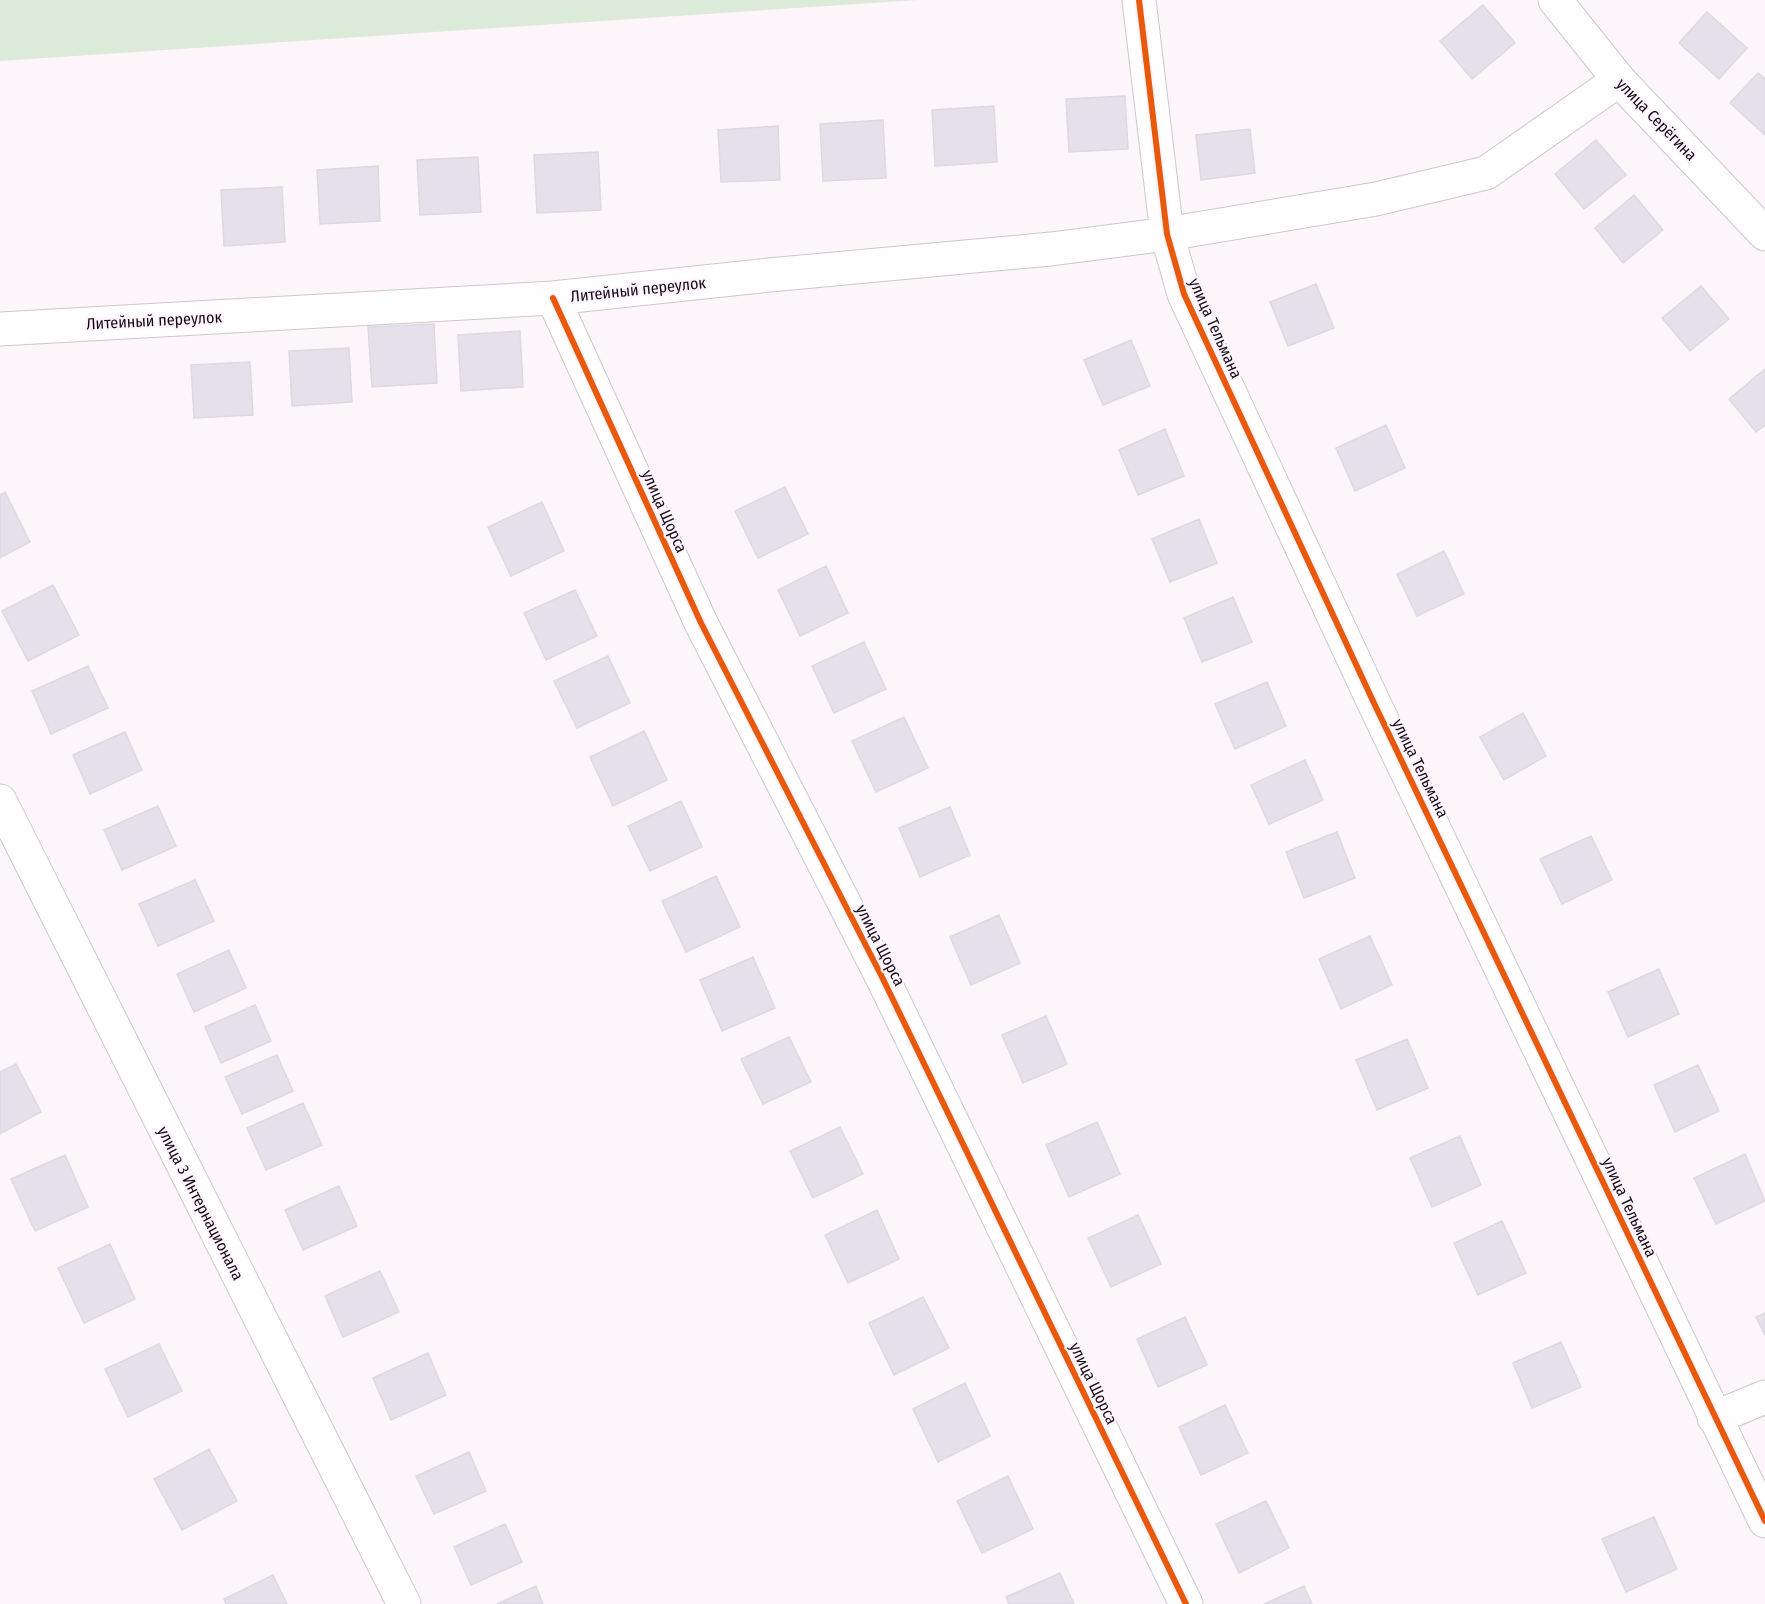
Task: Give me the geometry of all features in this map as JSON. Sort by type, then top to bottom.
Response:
[{"type":"street","name":"улица Тельмана","points":[[1139,0],[1167,234],[1189,305],[1373,701],[1765,1521]]},
{"type":"street","name":"улица Серёгина","points":[[1555,0],[1619,80],[1765,234]]},
{"type":"street","name":"Литейный переулок","points":[[0,329],[553,298],[769,274],[1052,249],[1167,234],[1376,199],[1486,173],[1619,80]]},
{"type":"street","name":"улица Щорса","points":[[553,298],[701,623],[882,977],[1186,1604]]},
{"type":"street","name":"улица 3 Интернационала","points":[[0,801],[404,1604]]},
{"type":"street","points":[[1714,1418],[1765,1397]]},
{"type":"green space","points":[[0,0],[918,0],[0,61]]},
{"type":"building","points":[[1483,5],[1515,43],[1472,79],[1440,41]]},
{"type":"building","points":[[1707,12],[1747,48],[1719,79],[1679,43]]},
{"type":"building","points":[[1758,73],[1765,79],[1765,135],[1730,103]]},
{"type":"building","points":[[1125,96],[1128,149],[1069,152],[1066,99]]},
{"type":"building","points":[[994,106],[997,162],[935,166],[932,110]]},
{"type":"building","points":[[883,120],[886,178],[823,181],[820,124]]},
{"type":"building","points":[[778,126],[780,180],[721,182],[718,130]]},
{"type":"building","points":[[1250,129],[1255,173],[1201,180],[1196,135]]},
{"type":"building","points":[[1596,140],[1626,175],[1584,209],[1555,174]]},
{"type":"building","points":[[598,152],[601,210],[537,213],[534,155]]},
{"type":"building","points":[[478,157],[481,212],[420,215],[417,160]]},
{"type":"building","points":[[378,166],[380,221],[320,224],[317,170]]},
{"type":"building","points":[[282,187],[285,242],[224,246],[221,190]]},
{"type":"building","points":[[1634,195],[1663,230],[1623,263],[1595,228]]},
{"type":"building","points":[[1316,284],[1334,328],[1288,346],[1270,302]]},
{"type":"building","points":[[1701,286],[1729,319],[1690,351],[1662,318]]},
{"type":"building","points":[[434,324],[437,383],[372,387],[368,327]]},
{"type":"building","points":[[520,331],[523,387],[461,391],[458,335]]},
{"type":"building","points":[[1131,340],[1150,386],[1103,405],[1084,360]]},
{"type":"building","points":[[349,348],[352,402],[292,406],[289,351]]},
{"type":"building","points":[[250,362],[253,415],[194,418],[191,365]]},
{"type":"building","points":[[1765,369],[1765,425],[1756,432],[1729,399]]},
{"type":"building","points":[[1386,425],[1405,468],[1355,491],[1336,448]]},
{"type":"building","points":[[1165,429],[1184,476],[1138,495],[1119,450]]},
{"type":"building","points":[[785,487],[808,534],[758,558],[735,511]]},
{"type":"building","points":[[5,492],[30,542],[0,558],[0,495]]},
{"type":"building","points":[[542,502],[564,551],[511,576],[488,527]]},
{"type":"building","points":[[1199,519],[1217,563],[1170,582],[1152,539]]},
{"type":"building","points":[[1444,551],[1464,594],[1417,616],[1397,574]]},
{"type":"building","points":[[826,566],[848,613],[800,636],[778,590]]},
{"type":"building","points":[[53,585],[79,635],[28,661],[2,611]]},
{"type":"building","points":[[575,590],[597,636],[546,660],[524,613]]},
{"type":"building","points":[[1233,597],[1252,642],[1202,662],[1184,618]]},
{"type":"building","points":[[864,642],[886,689],[834,713],[812,666]]},
{"type":"building","points":[[608,656],[630,703],[577,728],[554,681]]},
{"type":"building","points":[[88,666],[108,708],[51,734],[32,691]]},
{"type":"building","points":[[1267,682],[1286,726],[1235,749],[1215,704]]},
{"type":"building","points":[[1523,713],[1546,756],[1504,780],[1480,737]]},
{"type":"building","points":[[904,717],[928,768],[876,792],[852,741]]},
{"type":"building","points":[[644,731],[667,780],[613,806],[590,757]]},
{"type":"building","points":[[125,732],[142,770],[90,794],[73,755]]},
{"type":"building","points":[[1305,760],[1323,800],[1269,824],[1251,785]]},
{"type":"building","points":[[681,801],[702,847],[650,871],[628,826]]},
{"type":"building","points":[[158,806],[176,846],[122,870],[104,830]]},
{"type":"building","points":[[950,807],[970,855],[920,877],[899,828]]},
{"type":"building","points":[[1337,832],[1355,878],[1304,898],[1286,852]]},
{"type":"building","points":[[1591,836],[1612,880],[1562,904],[1540,859]]},
{"type":"building","points":[[716,876],[740,927],[686,952],[662,901]]},
{"type":"building","points":[[195,880],[214,921],[158,946],[139,904]]},
{"type":"building","points":[[999,915],[1020,963],[971,985],[950,937]]},
{"type":"building","points":[[1370,936],[1392,985],[1341,1009],[1319,959]]},
{"type":"building","points":[[229,950],[246,988],[194,1012],[177,974]]},
{"type":"building","points":[[753,957],[775,1008],[722,1031],[700,980]]},
{"type":"building","points":[[1659,969],[1679,1014],[1628,1037],[1608,992]]},
{"type":"building","points":[[255,1005],[271,1041],[221,1063],[205,1027]]},
{"type":"building","points":[[1046,1016],[1067,1064],[1023,1083],[1002,1035]]},
{"type":"building","points":[[789,1037],[811,1082],[763,1104],[741,1059]]},
{"type":"building","points":[[1407,1039],[1428,1088],[1377,1110],[1356,1060]]},
{"type":"building","points":[[277,1055],[293,1091],[242,1114],[225,1077]]},
{"type":"building","points":[[16,1064],[41,1112],[0,1134],[0,1072]]},
{"type":"building","points":[[1698,1065],[1719,1111],[1675,1132],[1654,1085]]},
{"type":"building","points":[[303,1103],[322,1145],[266,1170],[247,1128]]},
{"type":"building","points":[[1097,1122],[1120,1174],[1069,1197],[1046,1145]]},
{"type":"building","points":[[840,1127],[863,1174],[813,1198],[790,1151]]},
{"type":"building","points":[[1460,1136],[1481,1185],[1432,1207],[1410,1158]]},
{"type":"building","points":[[1745,1154],[1765,1201],[1716,1224],[1694,1178]]},
{"type":"building","points":[[65,1155],[88,1207],[35,1231],[11,1179]]},
{"type":"building","points":[[339,1186],[357,1226],[303,1250],[285,1210]]},
{"type":"building","points":[[877,1210],[899,1259],[848,1283],[825,1235]]},
{"type":"building","points":[[1138,1215],[1161,1264],[1111,1287],[1088,1238]]},
{"type":"building","points":[[1502,1221],[1526,1273],[1478,1295],[1454,1243]]},
{"type":"building","points":[[110,1244],[135,1299],[84,1323],[58,1268]]},
{"type":"building","points":[[380,1271],[399,1312],[343,1337],[325,1296]]},
{"type":"building","points":[[923,1297],[949,1348],[894,1375],[869,1323]]},
{"type":"building","points":[[1765,1313],[1765,1335],[1756,1317]]},
{"type":"building","points":[[1185,1317],[1207,1365],[1158,1387],[1137,1339]]},
{"type":"building","points":[[1561,1342],[1581,1387],[1532,1408],[1513,1363]]},
{"type":"building","points":[[159,1344],[182,1391],[128,1417],[105,1369]]},
{"type":"building","points":[[428,1353],[446,1395],[391,1420],[373,1378]]},
{"type":"building","points":[[965,1383],[990,1436],[938,1462],[913,1409]]},
{"type":"building","points":[[1225,1405],[1248,1453],[1201,1475],[1179,1427]]},
{"type":"building","points":[[209,1449],[237,1501],[182,1530],[154,1479]]},
{"type":"building","points":[[469,1452],[486,1491],[434,1514],[416,1476]]},
{"type":"building","points":[[1008,1476],[1033,1529],[982,1553],[957,1501]]},
{"type":"building","points":[[1266,1501],[1289,1548],[1239,1573],[1216,1524]]},
{"type":"building","points":[[1654,1517],[1677,1569],[1626,1592],[1602,1539]]},
{"type":"building","points":[[505,1524],[522,1562],[471,1585],[454,1547]]},
{"type":"building","points":[[1060,1573],[1074,1604],[1009,1604],[1006,1597]]},
{"type":"building","points":[[273,1575],[287,1604],[226,1604],[224,1599]]},
{"type":"building","points":[[536,1586],[543,1604],[497,1604]]},
{"type":"building","points":[[1304,1586],[1312,1604],[1264,1604]]},
{"type":"cycle path","points":[[1139,0],[1167,234],[1184,294],[1373,701],[1765,1521]]},
{"type":"cycle path","points":[[553,298],[701,623],[882,977],[1186,1604]]}]
